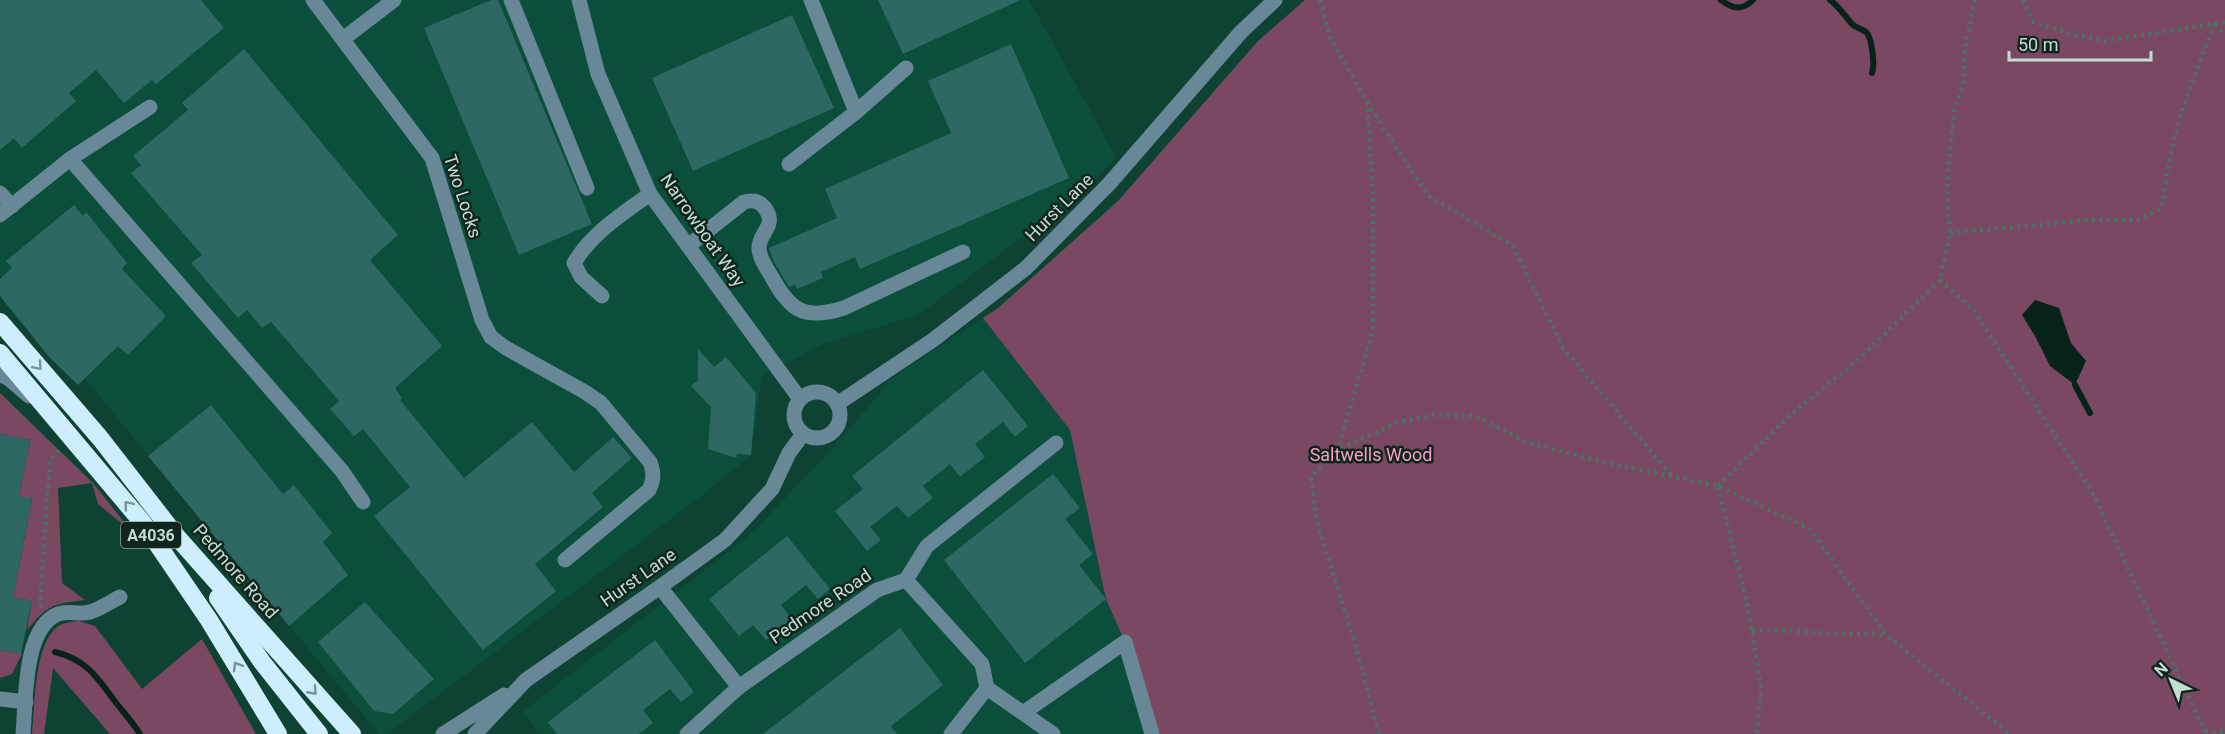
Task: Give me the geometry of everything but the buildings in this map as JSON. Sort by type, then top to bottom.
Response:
[{"type":"highway","name":"Pedmore Road","points":[[0,322],[100,438],[177,537],[352,734]]},
{"type":"highway","name":"A4036","points":[[0,353],[143,523],[209,620],[278,734]]},
{"type":"highway","points":[[177,537],[262,662],[319,734]]},
{"type":"street","name":"Two Locks","points":[[313,0],[432,158],[482,320],[491,337],[601,403],[650,462],[653,481],[649,490],[564,560]]},
{"type":"street","points":[[343,39],[394,0]]},
{"type":"street","points":[[511,0],[587,188]]},
{"type":"street","name":"Narrowboat Way","points":[[579,0],[598,74],[650,194],[800,399]]},
{"type":"street","points":[[811,0],[856,112]]},
{"type":"street","name":"Hurst Lane","points":[[837,404],[933,340],[1026,268],[1109,184],[1241,32],[1275,0]]},
{"type":"street","points":[[789,164],[856,112],[906,69]]},
{"type":"street","points":[[0,193],[6,210],[70,159],[150,107]]},
{"type":"street","points":[[70,159],[342,471],[363,502]]},
{"type":"street","points":[[602,296],[581,277],[574,263],[580,253],[614,220],[650,194]]},
{"type":"street","points":[[688,246],[744,202],[753,200],[762,204],[769,213],[770,220],[759,248],[762,259],[783,298],[801,311],[815,313],[833,312],[844,308],[963,252]]},
{"type":"street","points":[[0,375],[8,378],[54,417]]},
{"type":"street","points":[[818,392],[833,398],[840,414],[839,422],[831,433],[816,438],[803,434],[794,420],[794,412],[800,399],[807,394],[818,392]]},
{"type":"street","name":"Hurst Lane","points":[[475,734],[526,680],[725,540],[772,489],[789,453],[803,434]]},
{"type":"street","points":[[1053,734],[987,688],[982,664],[906,580],[927,546],[1056,444]]},
{"type":"street","name":"Pedmore Road","points":[[687,734],[739,687],[877,590],[906,580]]},
{"type":"street","points":[[660,587],[739,687]]},
{"type":"street","points":[[23,734],[30,658],[36,637],[46,621],[60,613],[89,612],[120,597]]},
{"type":"street","points":[[1023,713],[1125,642],[1152,734]]},
{"type":"street","points":[[443,734],[526,680]]},
{"type":"street","points":[[951,734],[987,688]]},
{"type":"street","points":[[256,698],[270,734]]},
{"type":"street","points":[[0,699],[26,702]]},
{"type":"path","points":[[1320,0],[1330,38],[1367,102],[1427,195],[1513,246],[1563,348],[1671,475]]},
{"type":"path","points":[[1718,486],[1789,416],[1857,361],[1940,280],[1950,233],[1947,187],[1954,110],[1964,82],[1965,48],[1975,0]]},
{"type":"path","points":[[2024,0],[2033,22],[2075,36],[2104,41],[2225,22]]},
{"type":"path","points":[[1950,233],[2092,220],[2138,220],[2162,208],[2166,171],[2190,83],[2215,24]]},
{"type":"path","points":[[2215,24],[2225,36]]},
{"type":"path","points":[[1338,450],[1373,330],[1372,196],[1367,102]]},
{"type":"path","points":[[1940,280],[1975,312],[2093,494],[2205,733],[2225,732]]},
{"type":"path","points":[[1379,734],[1355,644],[1316,519],[1311,477],[1338,450],[1399,422],[1435,415],[1475,416],[1527,442],[1594,460],[1718,486],[1810,529],[1886,635],[2010,734]]},
{"type":"path","points":[[46,621],[40,603],[50,460],[61,448]]},
{"type":"path","points":[[1718,486],[1752,630],[1761,689],[1757,734]]},
{"type":"path","points":[[1752,630],[1886,635]]},
{"type":"shaded area","points":[[0,0],[1029,0],[1116,157],[1084,191],[918,315],[821,345],[762,376],[751,455],[706,492],[387,734],[379,734],[0,276]]},
{"type":"shaded area","points":[[2035,300],[2059,308],[2071,343],[2086,361],[2075,385],[2050,366],[2022,315]]},
{"type":"shaded area","points":[[998,308],[1070,430],[1167,734],[540,734],[522,712],[752,533],[825,456],[876,398],[887,381]]},
{"type":"green space","name":"Saltwells Wood","points":[[1305,0],[2225,0],[2225,734],[1152,734],[1125,642],[1106,599],[1070,430],[983,318],[998,308],[1118,201],[1258,41]]},
{"type":"green space","points":[[0,393],[93,483],[132,532],[98,504],[92,483],[58,488],[62,583],[85,600],[51,607],[40,615],[27,630],[32,601],[13,597],[32,499],[19,496],[30,440],[0,434]]},
{"type":"green space","points":[[79,621],[95,626],[142,689],[202,639],[256,734],[110,734],[53,668],[44,734],[32,734],[39,664],[47,639],[60,625]]},
{"type":"green space","points":[[0,650],[22,654],[12,674],[0,678]]},
{"type":"waterway","points":[[1721,0],[1737,8],[1753,0]]},
{"type":"waterway","points":[[1830,0],[1853,25],[1868,35],[1872,51],[1872,73]]},
{"type":"waterway","points":[[2075,385],[2090,413]]},
{"type":"waterway","points":[[55,652],[84,665],[104,686],[140,734]]}]
